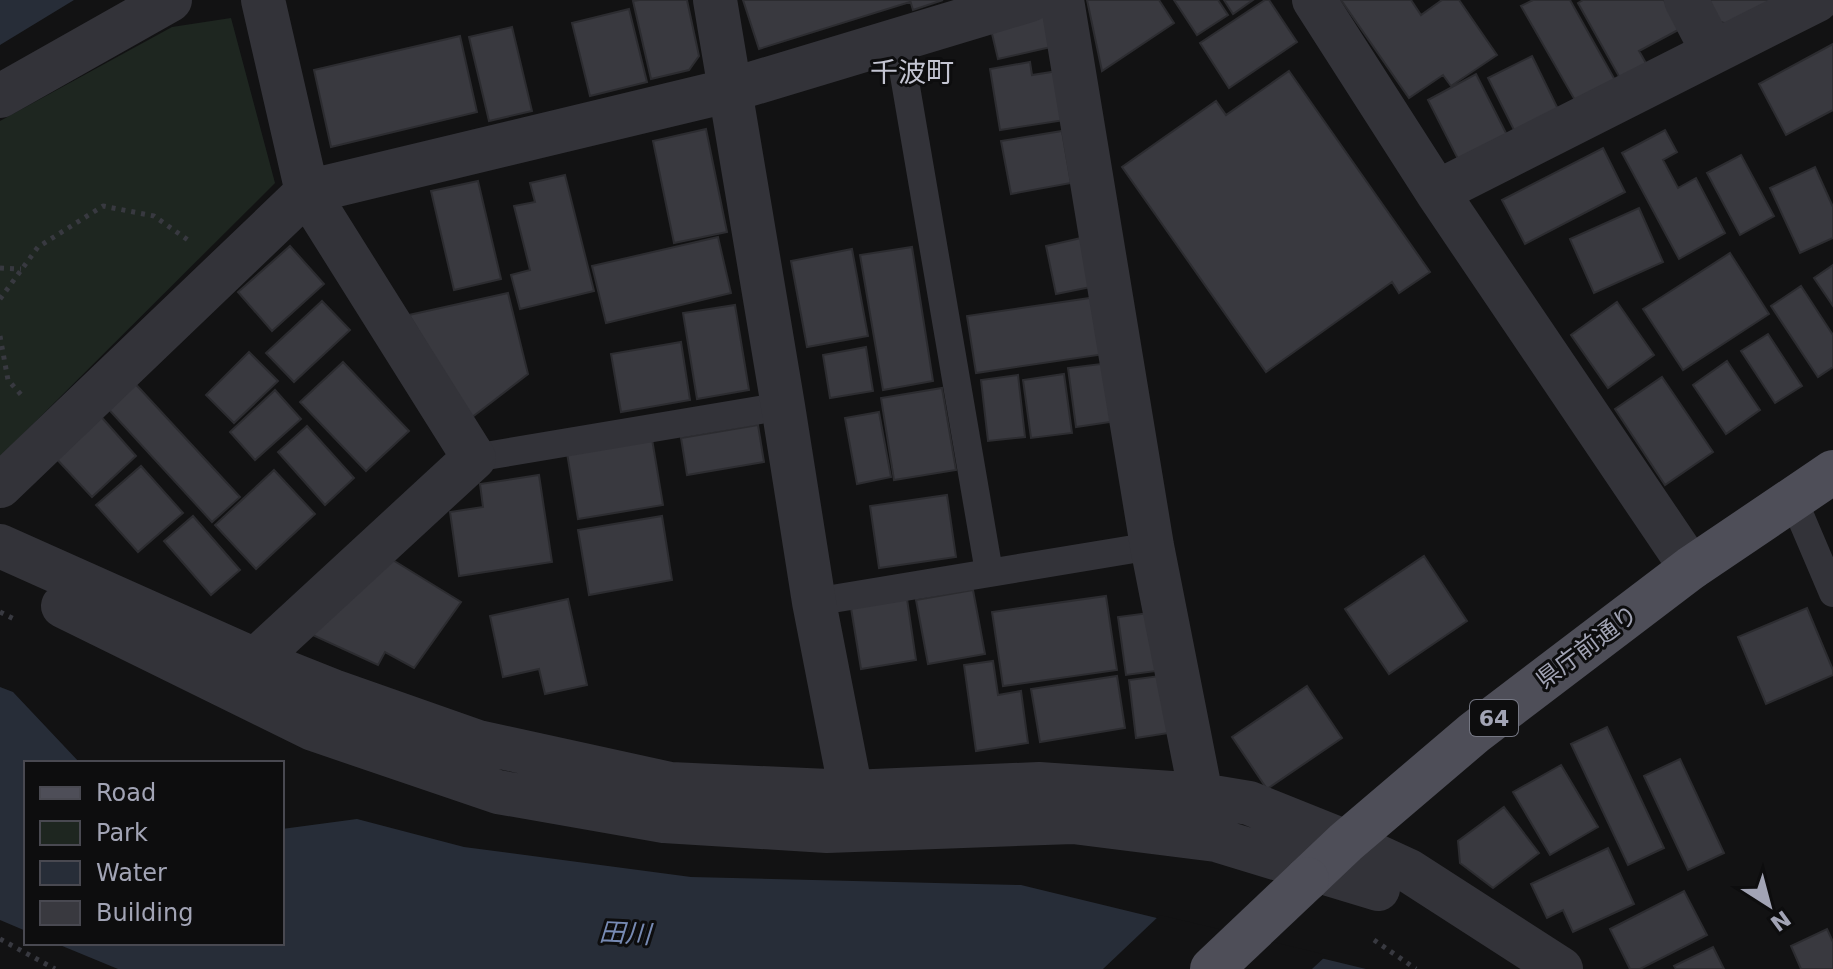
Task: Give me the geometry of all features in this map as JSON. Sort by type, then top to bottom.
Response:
[{"type":"main road","name":"県庁前通り","points":[[1212,969],[1323,864],[1474,733],[1691,568],[1833,472]]},
{"type":"street","points":[[0,96],[170,0]]},
{"type":"street","points":[[255,660],[474,458],[307,192],[263,0]]},
{"type":"street","points":[[715,0],[814,602],[851,792]]},
{"type":"street","points":[[0,486],[307,192],[731,90],[1030,0]]},
{"type":"street","points":[[1062,0],[1152,546],[1201,795]]},
{"type":"street","points":[[1314,0],[1437,192],[1691,568]]},
{"type":"street","points":[[1686,0],[1713,52]]},
{"type":"street","points":[[1437,192],[1817,0]]},
{"type":"street","points":[[0,546],[255,660],[478,742],[670,784],[851,792],[1039,784],[1201,795],[1249,803],[1323,864],[1378,889]]},
{"type":"street","points":[[0,575],[313,729],[498,792],[664,821],[827,831],[1073,822],[1216,840],[1323,864],[1409,871],[1561,969]]},
{"type":"lane","points":[[898,40],[989,572]]},
{"type":"lane","points":[[474,458],[783,406]]},
{"type":"lane","points":[[1793,499],[1833,593]]},
{"type":"lane","points":[[814,602],[1152,546]]},
{"type":"path","points":[[0,299],[38,247],[103,206],[154,216],[206,252],[236,260]]},
{"type":"path","points":[[0,268],[22,269]]},
{"type":"path","points":[[0,336],[8,380],[41,417],[60,429]]},
{"type":"path","points":[[1371,937],[1416,969]]},
{"type":"path","points":[[0,939],[55,969]]},
{"type":"green space","points":[[231,18],[275,183],[0,457],[0,121],[172,27]]},
{"type":"water","points":[[0,0],[74,0],[0,45]]},
{"type":"water","points":[[0,687],[13,692],[78,761],[24,761],[24,930],[0,920]]},
{"type":"water","name":"田川","points":[[357,819],[464,847],[691,877],[1021,885],[1366,969],[118,969],[60,945],[284,945],[284,829]]},
{"type":"pier","points":[[1160,915],[1327,955],[1312,969],[1103,969]]},
{"type":"building","points":[[687,0],[699,56],[689,70],[651,79],[633,1]]},
{"type":"building","points":[[743,0],[910,0],[910,2],[759,49]]},
{"type":"building","points":[[910,0],[943,0],[913,10]]},
{"type":"building","points":[[1087,0],[1159,0],[1174,23],[1102,71]]},
{"type":"building","points":[[1174,0],[1218,0],[1228,15],[1197,35]]},
{"type":"building","points":[[1224,0],[1253,0],[1233,14]]},
{"type":"building","points":[[1269,0],[1297,42],[1229,88],[1200,43]]},
{"type":"building","points":[[1341,0],[1411,0],[1421,15],[1442,0],[1459,0],[1497,55],[1451,86],[1443,75],[1409,98]]},
{"type":"building","points":[[1533,0],[1570,0],[1615,80],[1576,102],[1521,6]]},
{"type":"building","points":[[1583,0],[1664,0],[1680,29],[1639,51],[1647,65],[1621,80],[1578,3]]},
{"type":"building","points":[[1704,0],[1778,0],[1730,25],[1715,20]]},
{"type":"building","points":[[629,9],[647,82],[590,96],[572,23]]},
{"type":"building","points":[[1043,9],[1051,47],[998,59],[989,21]]},
{"type":"building","points":[[512,27],[532,111],[489,121],[469,37]]},
{"type":"building","points":[[460,36],[477,112],[331,147],[314,70]]},
{"type":"building","points":[[1833,44],[1833,110],[1786,135],[1759,84]]},
{"type":"building","points":[[1532,56],[1559,111],[1516,134],[1488,78]]},
{"type":"building","points":[[1030,62],[1032,75],[1058,71],[1065,120],[1000,130],[990,69]]},
{"type":"building","points":[[1289,71],[1430,272],[1399,293],[1392,282],[1266,372],[1122,167],[1216,101],[1226,115]]},
{"type":"building","points":[[1476,74],[1508,137],[1459,161],[1428,100]]},
{"type":"building","points":[[706,129],[727,232],[674,243],[653,141]]},
{"type":"building","points":[[1665,130],[1677,152],[1663,160],[1678,188],[1696,178],[1725,233],[1679,259],[1622,153]]},
{"type":"building","points":[[1062,131],[1071,183],[1011,194],[1001,141]]},
{"type":"building","points":[[1603,148],[1625,192],[1525,244],[1502,200]]},
{"type":"building","points":[[1741,155],[1774,216],[1740,235],[1707,173]]},
{"type":"building","points":[[1815,167],[1833,207],[1833,238],[1800,253],[1770,188]]},
{"type":"building","points":[[565,175],[594,291],[520,309],[511,275],[530,270],[514,206],[535,202],[530,183]]},
{"type":"building","points":[[478,181],[501,279],[454,290],[431,191]]},
{"type":"building","points":[[1639,208],[1663,262],[1594,293],[1570,239]]},
{"type":"building","points":[[718,237],[731,293],[606,323],[592,266]]},
{"type":"building","points":[[1081,238],[1091,287],[1056,294],[1046,246]]},
{"type":"building","points":[[290,246],[324,284],[272,331],[238,292]]},
{"type":"building","points":[[912,247],[933,381],[883,390],[860,255]]},
{"type":"building","points":[[852,249],[868,336],[807,347],[791,261]]},
{"type":"building","points":[[1730,253],[1769,314],[1683,370],[1643,309]]},
{"type":"building","points":[[1833,265],[1833,306],[1814,278]]},
{"type":"building","points":[[1801,286],[1833,335],[1833,367],[1818,377],[1771,306]]},
{"type":"building","points":[[508,293],[528,374],[471,418],[409,315]]},
{"type":"building","points":[[1097,297],[1105,354],[976,373],[967,316]]},
{"type":"building","points":[[322,301],[350,330],[294,382],[266,353]]},
{"type":"building","points":[[1617,302],[1654,355],[1608,388],[1571,335]]},
{"type":"building","points":[[735,305],[749,390],[697,399],[683,313]]},
{"type":"building","points":[[1768,334],[1802,386],[1775,403],[1741,351]]},
{"type":"building","points":[[681,342],[690,400],[621,412],[611,354]]},
{"type":"building","points":[[866,347],[873,391],[830,398],[823,355]]},
{"type":"building","points":[[249,352],[278,381],[234,423],[206,395]]},
{"type":"building","points":[[1727,361],[1760,410],[1726,434],[1693,385]]},
{"type":"building","points":[[343,362],[409,431],[366,471],[300,402]]},
{"type":"building","points":[[1109,363],[1117,421],[1076,427],[1068,368]]},
{"type":"building","points":[[1064,374],[1072,433],[1031,438],[1023,380]]},
{"type":"building","points":[[1018,375],[1025,437],[988,441],[981,380]]},
{"type":"building","points":[[129,377],[240,497],[212,522],[102,402]]},
{"type":"building","points":[[1662,377],[1713,452],[1665,485],[1615,409]]},
{"type":"building","points":[[942,388],[956,470],[894,480],[881,398]]},
{"type":"building","points":[[275,390],[301,419],[255,460],[230,432]]},
{"type":"building","points":[[97,412],[136,456],[92,497],[52,454]]},
{"type":"building","points":[[879,412],[891,477],[857,484],[845,418]]},
{"type":"building","points":[[758,425],[764,462],[687,475],[681,438]]},
{"type":"building","points":[[307,426],[354,478],[325,505],[278,452]]},
{"type":"building","points":[[652,439],[663,505],[578,519],[567,453]]},
{"type":"building","points":[[141,466],[183,513],[138,552],[96,505]]},
{"type":"building","points":[[274,470],[315,514],[256,569],[215,525]]},
{"type":"building","points":[[539,475],[552,562],[459,576],[450,512],[483,507],[480,484]]},
{"type":"building","points":[[947,495],[956,557],[879,568],[870,506]]},
{"type":"building","points":[[193,516],[240,570],[211,595],[164,541]]},
{"type":"building","points":[[662,516],[672,580],[589,595],[578,530]]},
{"type":"building","points":[[383,554],[461,602],[414,668],[385,652],[378,665],[306,632]]},
{"type":"building","points":[[1424,556],[1467,621],[1389,674],[1345,609]]},
{"type":"building","points":[[973,590],[985,654],[928,664],[916,600]]},
{"type":"building","points":[[1106,596],[1117,670],[1003,686],[992,612]]},
{"type":"building","points":[[568,599],[587,685],[545,694],[539,669],[503,677],[490,616]]},
{"type":"building","points":[[907,599],[916,660],[861,669],[851,608]]},
{"type":"building","points":[[1807,608],[1833,675],[1766,704],[1738,637]]},
{"type":"building","points":[[1156,612],[1164,670],[1126,675],[1118,617]]},
{"type":"building","points":[[993,661],[998,695],[1021,691],[1028,743],[976,751],[964,665]]},
{"type":"building","points":[[1167,675],[1175,732],[1136,738],[1129,680]]},
{"type":"building","points":[[1117,676],[1125,728],[1040,742],[1031,689]]},
{"type":"building","points":[[1307,686],[1342,738],[1267,789],[1232,737]]},
{"type":"building","points":[[1607,727],[1664,848],[1628,865],[1571,744]]},
{"type":"building","points":[[1680,759],[1724,853],[1688,870],[1644,776]]},
{"type":"building","points":[[1561,765],[1598,827],[1550,855],[1513,792]]},
{"type":"building","points":[[1504,807],[1539,853],[1493,888],[1460,863],[1458,841]]},
{"type":"building","points":[[1608,848],[1634,904],[1573,932],[1563,910],[1547,918],[1531,884]]},
{"type":"building","points":[[1684,891],[1707,935],[1640,969],[1630,969],[1610,929]]},
{"type":"building","points":[[1827,929],[1833,942],[1833,969],[1801,969],[1791,946]]},
{"type":"building","points":[[1713,947],[1724,969],[1676,969],[1674,966]]},
{"type":"district","name":"千波町","points":[[912,72]]}]
